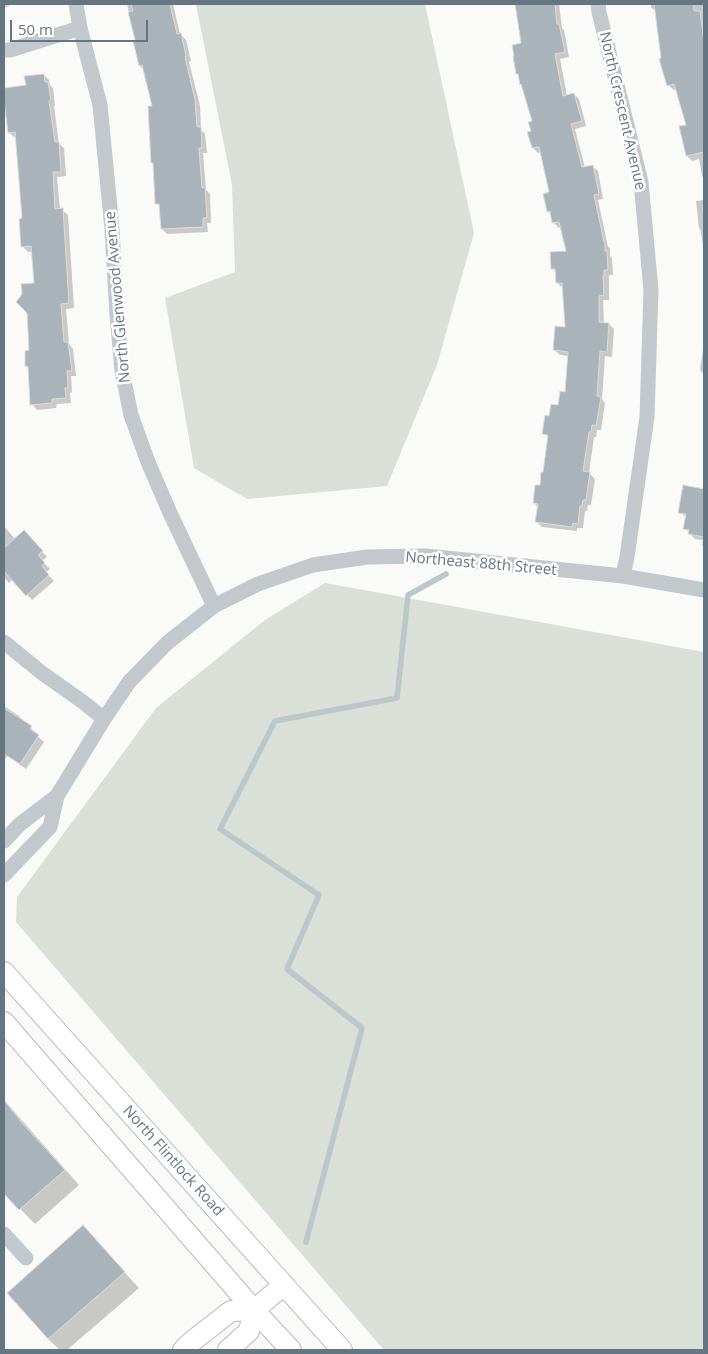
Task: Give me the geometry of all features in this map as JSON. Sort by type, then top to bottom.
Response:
[{"type":"main road","name":"North Flintlock Road","points":[[4,972],[342,1350]]},
{"type":"main road","points":[[4,1022],[290,1350]]},
{"type":"main road","points":[[228,1350],[248,1331],[254,1310],[284,1285]]},
{"type":"main road","points":[[183,1350],[231,1311],[254,1310]]},
{"type":"street","name":"North Glenwood Avenue","points":[[76,4],[80,28],[100,105],[112,229],[122,372],[131,415],[148,462],[214,606]]},
{"type":"street","name":"North Crescent Avenue","points":[[598,4],[641,182],[651,290],[647,417],[623,576]]},
{"type":"street","points":[[4,50],[10,50],[80,28]]},
{"type":"street","name":"Northeast 88th Street","points":[[4,875],[50,827],[57,796],[129,682],[167,643],[214,606],[258,584],[313,565],[367,558],[426,556],[623,576],[704,590]]},
{"type":"street","points":[[4,642],[104,719]]},
{"type":"street","name":"Northeast 88th Street","points":[[4,841],[20,824],[57,796]]},
{"type":"street","points":[[4,1234],[26,1258]]},
{"type":"shaded area","points":[[196,4],[425,4],[474,233],[437,365],[387,486],[247,499],[194,468],[165,298],[235,272],[232,185]]},
{"type":"shaded area","points":[[325,583],[704,652],[704,1350],[384,1350],[16,922],[17,897],[156,708],[265,620]]},
{"type":"building","points":[[131,4],[170,4],[177,34],[181,33],[195,100],[197,127],[201,127],[202,148],[199,148],[202,188],[205,187],[207,218],[203,218],[203,227],[161,229],[159,204],[155,204],[153,163],[151,163],[148,106],[152,106],[142,65],[139,66],[133,41],[135,40],[128,12],[133,11]]},
{"type":"building","points":[[515,4],[555,4],[557,24],[559,24],[565,52],[555,54],[563,96],[574,93],[582,121],[571,124],[582,167],[593,165],[599,194],[594,195],[605,242],[605,251],[607,251],[608,270],[604,270],[603,276],[604,295],[599,296],[599,322],[609,323],[607,352],[600,351],[597,396],[601,397],[596,426],[592,425],[591,432],[589,432],[583,471],[590,472],[586,500],[583,500],[582,506],[580,506],[578,524],[573,523],[572,527],[535,522],[538,504],[533,503],[535,485],[540,485],[548,435],[542,434],[545,415],[549,416],[551,404],[558,405],[560,391],[565,392],[568,352],[553,350],[555,326],[565,327],[562,283],[556,283],[555,269],[551,269],[550,252],[566,251],[559,222],[552,223],[550,211],[547,212],[543,194],[549,192],[539,147],[532,148],[527,132],[531,131],[528,122],[532,121],[518,74],[516,74],[513,56],[512,45],[521,43]]},
{"type":"building","points":[[654,4],[693,4],[694,11],[700,11],[704,42],[704,152],[686,156],[679,126],[686,125],[674,84],[667,86],[659,59],[661,58]]},
{"type":"building","points":[[44,74],[45,82],[48,82],[51,100],[49,101],[55,142],[59,142],[61,172],[53,172],[55,209],[63,208],[69,303],[61,304],[64,342],[68,342],[72,371],[67,371],[68,387],[65,388],[66,398],[52,399],[52,403],[30,405],[28,367],[25,366],[25,351],[29,350],[27,313],[16,302],[22,294],[21,284],[34,283],[31,246],[21,247],[19,219],[22,218],[15,132],[8,133],[4,88],[26,85],[24,76]]},
{"type":"building","points":[[683,485],[704,489],[704,537],[688,534],[689,530],[683,529],[686,514],[678,513]]},
{"type":"building","points":[[24,530],[43,551],[38,555],[45,563],[42,566],[49,575],[26,596],[4,571],[4,548]]},
{"type":"building","points":[[4,708],[32,726],[30,729],[39,735],[20,764],[4,754]]},
{"type":"building","points":[[4,1100],[22,1123],[65,1170],[19,1210],[4,1194]]},
{"type":"building","points":[[83,1225],[125,1272],[48,1339],[7,1293]]},
{"type":"waterway","points":[[306,1242],[362,1028],[287,969],[319,895],[220,829],[275,721],[397,698],[408,595],[446,574]]}]
